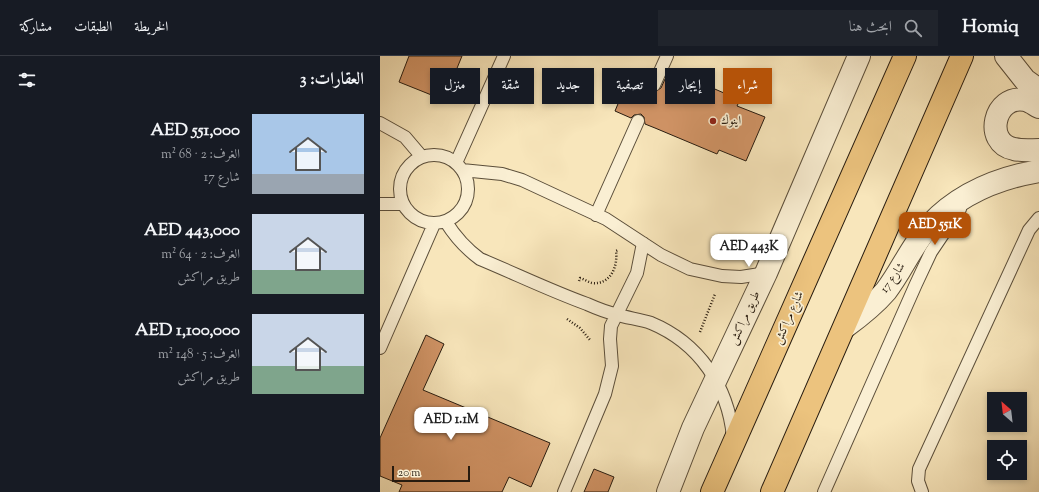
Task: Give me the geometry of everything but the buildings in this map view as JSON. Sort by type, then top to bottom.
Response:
[{"type":"main road","name":"شارع مراكش","points":[[712,492],[905,56]]},
{"type":"main road","points":[[772,492],[962,56]]},
{"type":"street","name":"طريق مراكش","points":[[668,492],[693,428],[766,273],[859,56]]},
{"type":"street","points":[[1006,56],[1025,80],[1039,90]]},
{"type":"street","points":[[1039,106],[1025,100],[1012,100],[1001,107],[995,119],[995,132],[1002,143],[1013,149],[1039,150]]},
{"type":"street","name":"شارع 17","points":[[845,327],[867,311],[886,291],[914,246],[930,225],[949,207],[971,193],[999,180],[1039,171]]},
{"type":"lane","points":[[459,167],[504,56]]},
{"type":"lane","points":[[657,78],[667,56]]},
{"type":"lane","points":[[596,215],[638,121]]},
{"type":"lane","points":[[380,123],[405,137],[422,157]]},
{"type":"lane","points":[[459,167],[467,182],[468,194],[464,205],[457,215],[446,222],[434,224],[421,222],[410,215],[402,204],[399,191],[401,178],[408,167],[422,157],[431,155],[444,157],[459,167],[502,174],[522,180],[596,215],[690,269],[722,276],[741,278],[766,273]]},
{"type":"lane","points":[[824,492],[916,284],[935,246],[971,193]]},
{"type":"lane","points":[[380,204],[402,204]]},
{"type":"lane","points":[[922,492],[918,481],[919,469],[1030,230],[1039,218]]},
{"type":"lane","points":[[446,222],[466,249],[480,259],[572,299],[666,330],[693,350],[716,378],[726,399],[731,421],[733,444]]},
{"type":"lane","points":[[380,348],[434,224]]},
{"type":"lane","points":[[564,492],[610,380],[612,366],[610,339],[611,326],[637,273],[643,243]]},
{"type":"path","points":[[580,278],[592,283],[602,282],[610,277],[615,269],[617,260],[616,251]]},
{"type":"path","points":[[693,350],[722,276]]},
{"type":"path","points":[[564,317],[580,328]]},
{"type":"place","name":"اينوك","points":[[713,121]]}]
